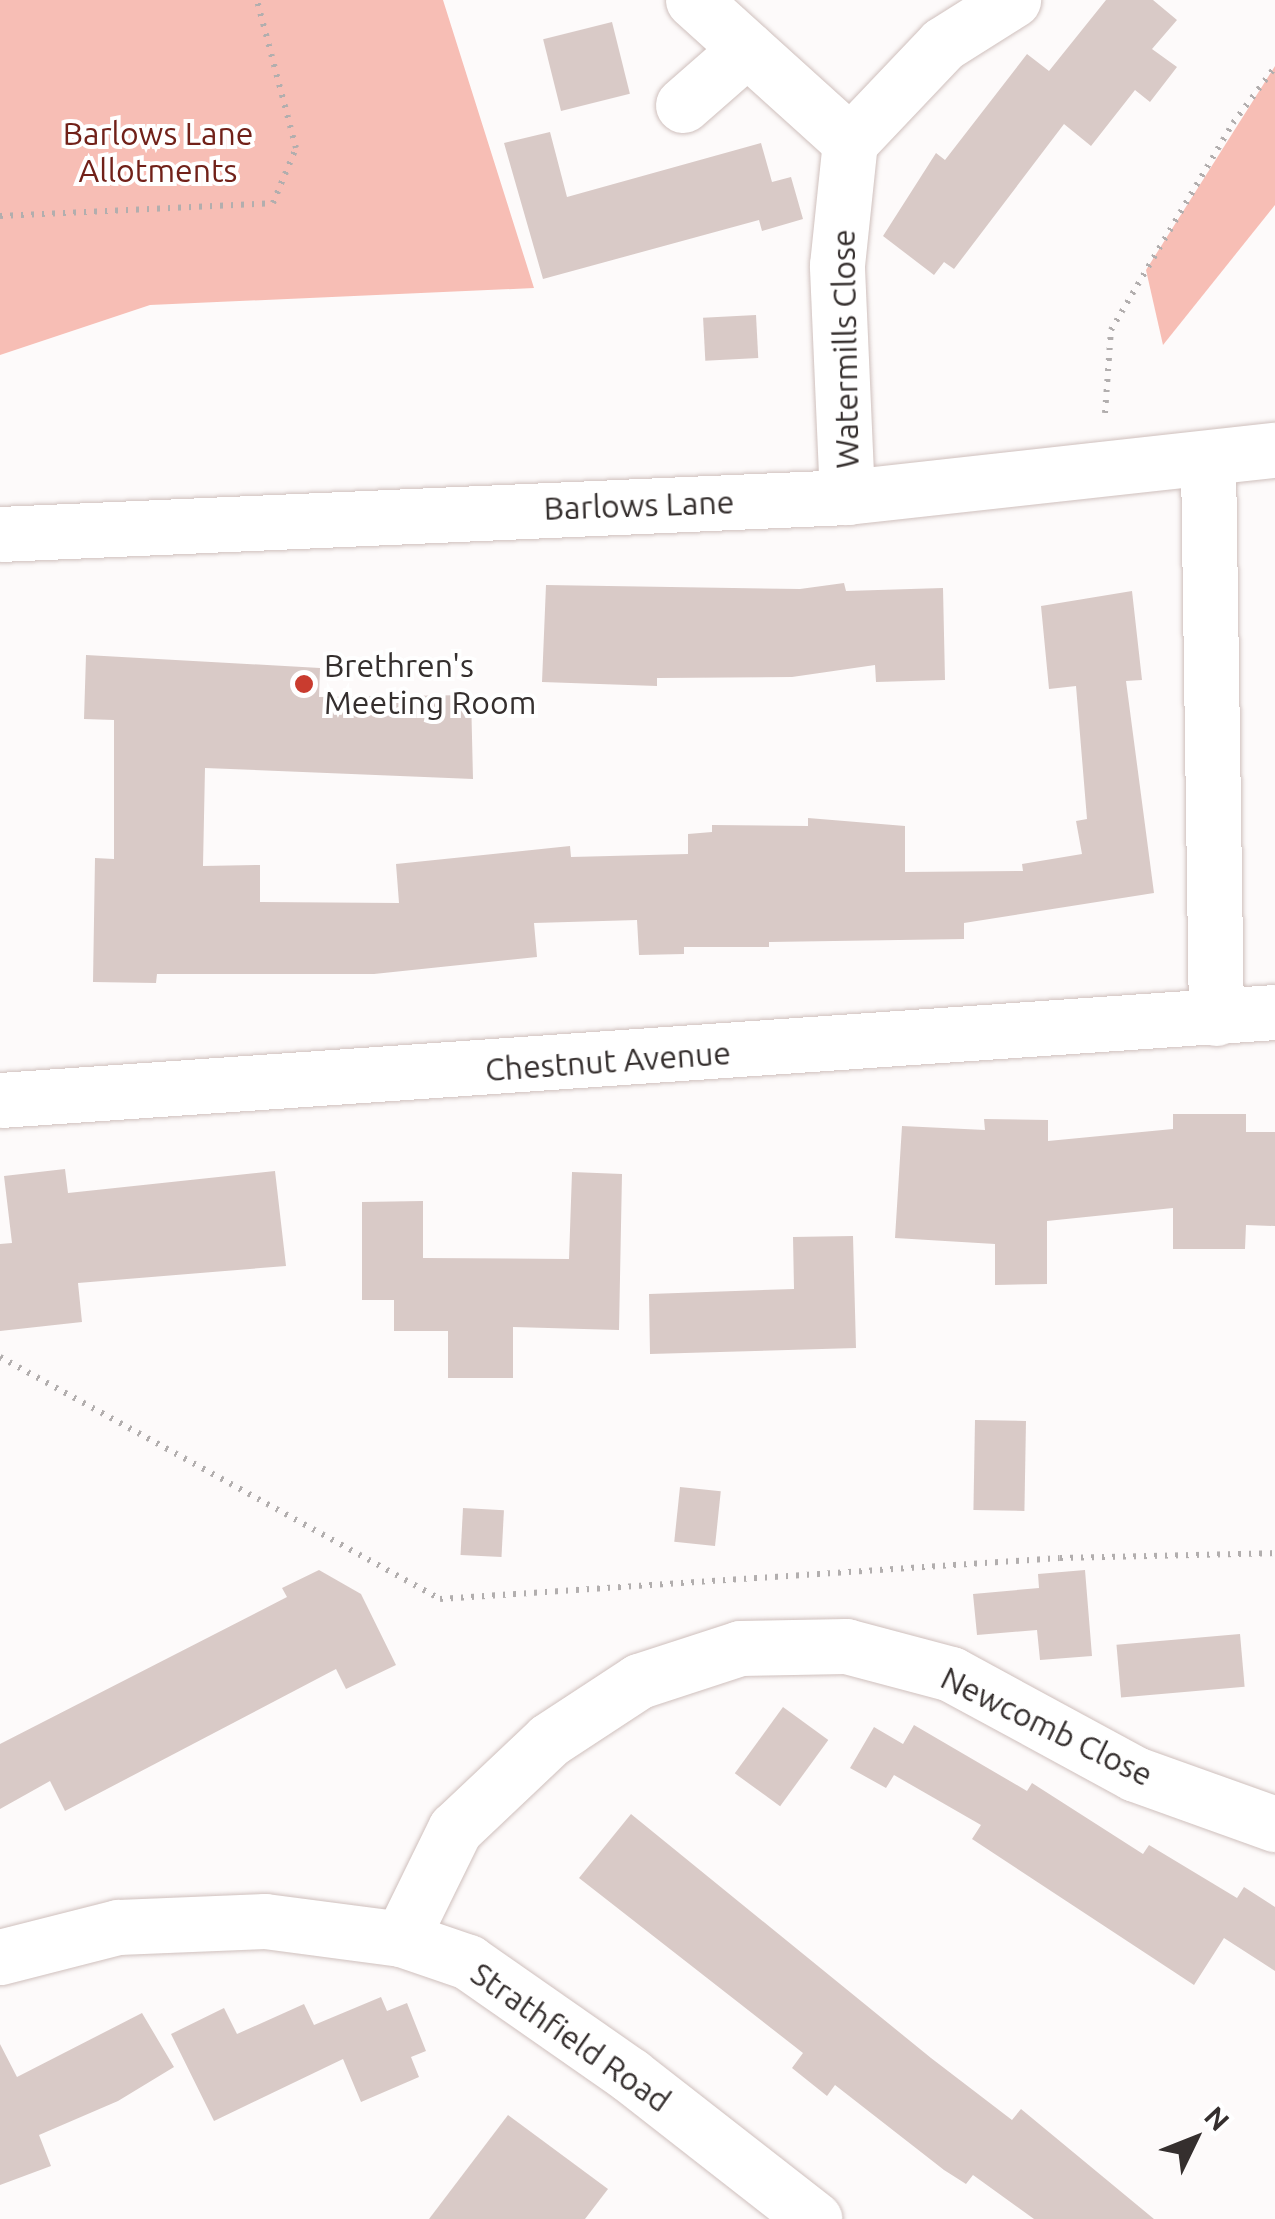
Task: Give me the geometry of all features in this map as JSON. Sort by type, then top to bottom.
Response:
[{"type":"street","points":[[692,0],[850,142],[943,44],[1013,0]]},
{"type":"street","points":[[683,105],[748,49]]},
{"type":"street","name":"Watermills Close","points":[[847,497],[837,265],[850,142]]},
{"type":"street","name":"Barlows Lane","points":[[0,534],[847,497],[1102,474],[1275,450]]},
{"type":"street","points":[[1208,460],[1216,1018]]},
{"type":"street","name":"Chestnut Avenue","points":[[0,1100],[1275,1012]]},
{"type":"street","name":"Newcomb Close","points":[[401,1939],[456,1828],[549,1740],[639,1681],[740,1648],[846,1646],[951,1674],[1135,1774],[1275,1824]]},
{"type":"street","name":"Strathfield Road","points":[[0,1956],[118,1928],[246,1922],[401,1939],[468,1962],[630,2075],[814,2219]]},
{"type":"path","points":[[0,216],[273,203],[296,148],[257,0]]},
{"type":"path","points":[[1102,474],[1110,330],[1233,123],[1275,67]]},
{"type":"path","points":[[0,1357],[440,1599],[1060,1558],[1275,1553]]},
{"type":"green space","name":"Barlows Lane Allotments","points":[[0,0],[443,0],[534,288],[150,305],[0,355]]},
{"type":"green space","points":[[1275,66],[1275,205],[1163,345],[1146,270]]},
{"type":"building","points":[[1106,0],[1153,0],[1177,20],[1152,49],[1177,67],[1150,102],[1135,90],[1091,146],[1064,124],[954,269],[944,262],[934,275],[883,236],[936,153],[945,160],[1027,54],[1049,71]]},
{"type":"building","points":[[612,22],[630,94],[561,111],[543,39]]},
{"type":"building","points":[[550,132],[567,197],[761,143],[772,182],[791,177],[803,219],[762,231],[759,220],[543,279],[504,143]]},
{"type":"building","points":[[756,315],[758,358],[705,361],[703,318]]},
{"type":"building","points":[[844,583],[846,591],[943,588],[945,680],[876,682],[875,665],[792,677],[657,678],[657,686],[542,682],[546,585],[800,589]]},
{"type":"building","points":[[1132,591],[1142,680],[1126,681],[1154,893],[964,923],[964,939],[769,942],[769,947],[684,947],[684,954],[639,955],[637,920],[534,923],[537,957],[374,974],[157,974],[156,983],[93,982],[95,858],[114,859],[114,720],[84,719],[86,655],[320,668],[319,697],[471,695],[473,779],[205,768],[203,866],[260,865],[260,902],[399,903],[396,864],[570,846],[571,857],[688,854],[688,834],[712,832],[712,825],[808,826],[808,818],[905,826],[905,872],[1023,871],[1022,864],[1082,854],[1076,821],[1087,819],[1076,686],[1049,689],[1041,606]]},
{"type":"building","points":[[1173,1114],[1246,1114],[1246,1132],[1275,1132],[1275,1226],[1246,1225],[1245,1249],[1173,1249],[1173,1208],[1047,1221],[1047,1284],[995,1285],[995,1244],[895,1238],[902,1126],[985,1130],[984,1119],[1048,1120],[1048,1141],[1173,1129]]},
{"type":"building","points":[[65,1169],[68,1193],[275,1171],[286,1266],[78,1283],[82,1322],[0,1331],[0,1244],[12,1243],[4,1176]]},
{"type":"building","points":[[572,1172],[622,1174],[619,1330],[513,1327],[513,1378],[448,1378],[448,1331],[394,1331],[394,1300],[362,1300],[362,1202],[423,1201],[423,1258],[569,1259]]},
{"type":"building","points":[[853,1236],[856,1348],[650,1354],[649,1294],[794,1289],[793,1237]]},
{"type":"building","points":[[975,1420],[1026,1421],[1024,1511],[973,1510]]},
{"type":"building","points":[[680,1487],[721,1491],[715,1546],[674,1542]]},
{"type":"building","points":[[463,1508],[504,1510],[501,1557],[461,1555]]},
{"type":"building","points":[[319,1570],[361,1594],[396,1665],[346,1689],[336,1669],[65,1811],[50,1781],[0,1809],[0,1744],[287,1597],[282,1588]]},
{"type":"building","points":[[1085,1570],[1092,1656],[1040,1660],[1037,1630],[977,1635],[973,1594],[1039,1588],[1038,1574]]},
{"type":"building","points":[[1240,1634],[1245,1687],[1121,1698],[1116,1645]]},
{"type":"building","points":[[783,1707],[828,1740],[780,1806],[735,1773]]},
{"type":"building","points":[[914,1725],[1027,1791],[1032,1783],[1143,1854],[1149,1845],[1237,1898],[1244,1887],[1275,1907],[1275,1971],[1224,1938],[1194,1985],[972,1839],[981,1825],[894,1775],[886,1788],[850,1768],[874,1727],[903,1744]]},
{"type":"building","points":[[631,1814],[931,2058],[1012,2120],[1021,2109],[1154,2219],[1034,2219],[973,2175],[966,2184],[944,2170],[835,2085],[827,2096],[792,2068],[803,2053],[579,1878]]},
{"type":"building","points":[[381,1997],[387,2011],[407,2003],[426,2051],[411,2057],[419,2077],[361,2102],[343,2059],[214,2121],[171,2034],[224,2008],[237,2034],[304,2004],[314,2025]]},
{"type":"building","points":[[142,2013],[174,2067],[118,2101],[39,2135],[51,2166],[0,2185],[0,2044],[17,2077]]},
{"type":"building","points":[[508,2115],[608,2189],[585,2219],[429,2219]]},
{"type":"place","name":"Brethren's Meeting Room","points":[[304,684]]}]
